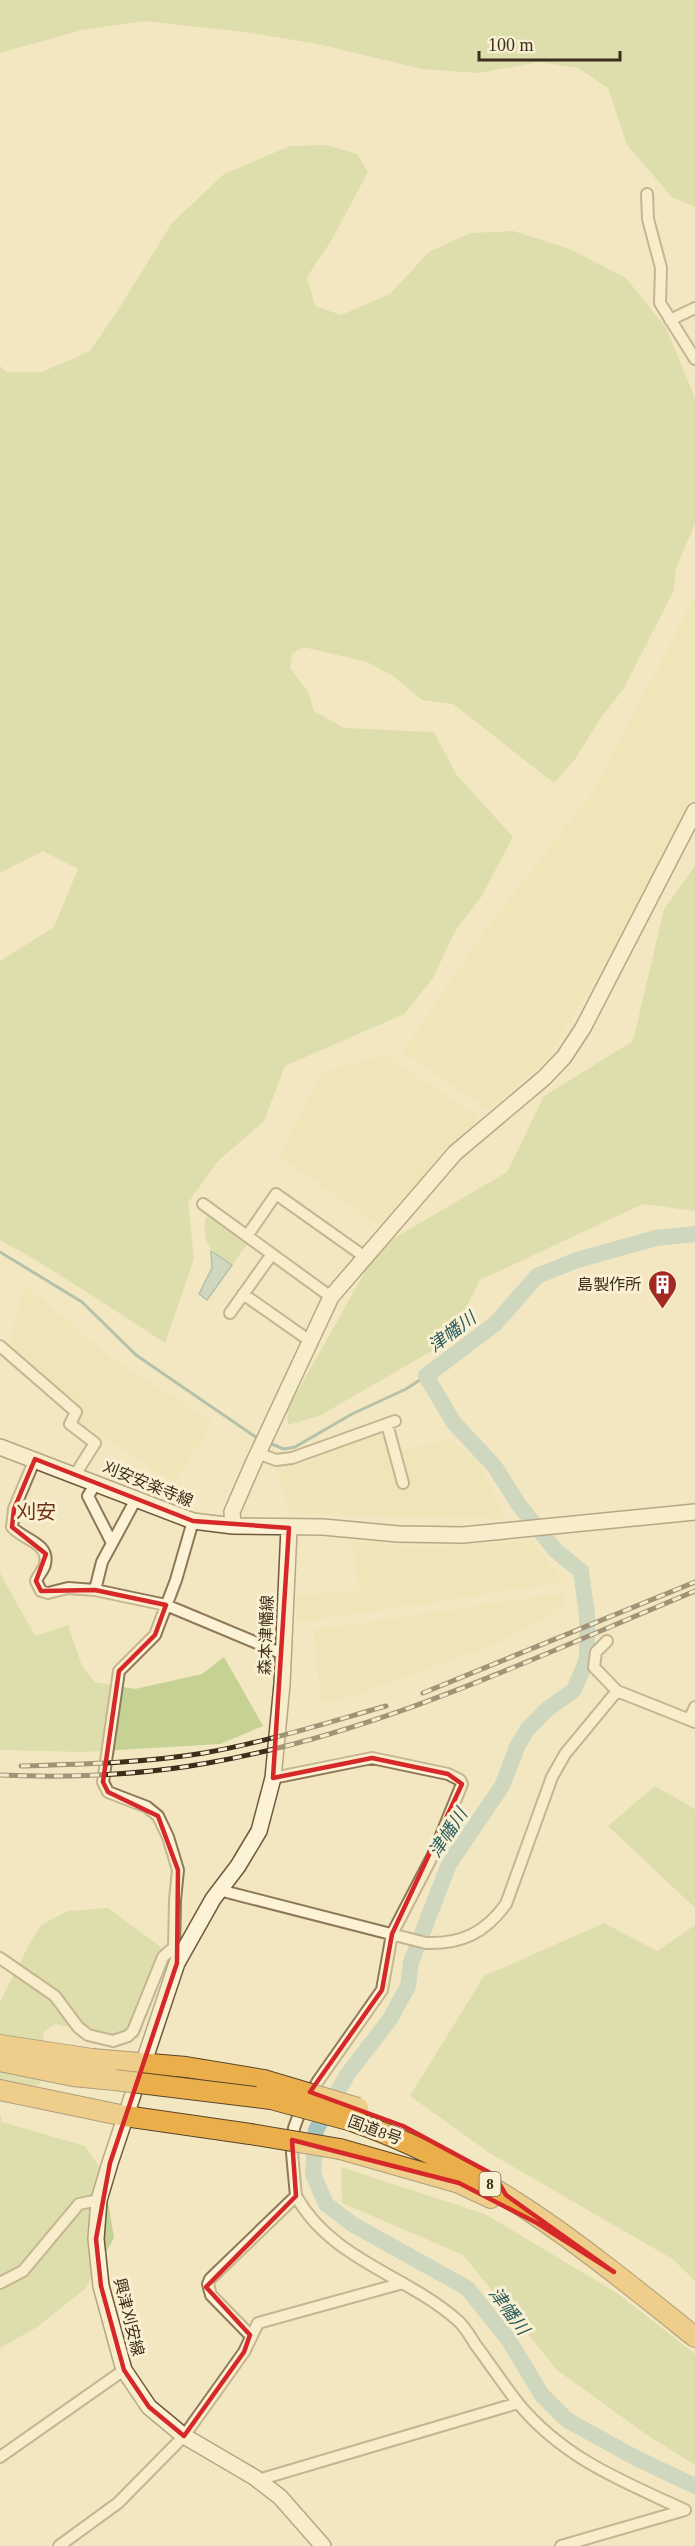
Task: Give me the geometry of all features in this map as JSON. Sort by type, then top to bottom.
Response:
[{"type":"highway","name":"8","points":[[0,2045],[82,2057],[186,2067],[264,2080],[355,2114]]},
{"type":"highway","name":"国道8号","points":[[0,2061],[73,2076],[272,2100],[355,2114],[506,2195],[568,2235],[695,2337]]},
{"type":"highway","points":[[0,2090],[125,2116]]},
{"type":"highway","name":"8","points":[[125,2116],[340,2149],[459,2183],[537,2223],[614,2272]]},
{"type":"main road","points":[[233,1526],[232,1512],[331,1297],[455,1153],[544,1078],[564,1057],[583,1028],[695,812]]},
{"type":"main road","name":"刈安安楽寺線","points":[[0,1447],[193,1521],[233,1526],[289,1528]]},
{"type":"main road","points":[[289,1528],[323,1527],[398,1534],[463,1535],[695,1512]]},
{"type":"main road","name":"森本津幡線","points":[[125,2116],[176,1955],[259,1831],[273,1778],[283,1654],[289,1528]]},
{"type":"main road","name":"興津刈安線","points":[[125,2116],[99,2200],[96,2239],[101,2286],[124,2370],[149,2407],[184,2436],[258,2480],[280,2497],[323,2546]]},
{"type":"street","points":[[647,194],[648,219],[661,268],[660,303],[695,359]]},
{"type":"street","points":[[670,320],[695,308]]},
{"type":"street","points":[[247,1236],[276,1194],[365,1257]]},
{"type":"street","points":[[203,1204],[331,1297]]},
{"type":"street","points":[[230,1313],[272,1254]]},
{"type":"street","points":[[243,1294],[310,1341]]},
{"type":"street","points":[[0,1346],[76,1412],[69,1424],[95,1443],[75,1475]]},
{"type":"street","points":[[261,1445],[276,1460],[292,1458],[391,1423],[403,1483]]},
{"type":"street","points":[[35,1459],[14,1509],[12,1527],[18,1534],[42,1548],[46,1554],[45,1566],[36,1581],[39,1588],[48,1593],[68,1588],[95,1590],[166,1605],[283,1654]]},
{"type":"street","points":[[96,1483],[88,1496],[112,1544]]},
{"type":"street","points":[[95,1590],[102,1562],[136,1498]]},
{"type":"street","points":[[0,1958],[55,1996],[83,2032],[113,2041],[128,2036],[133,2031],[163,1957],[176,1955],[174,1900],[178,1870],[168,1837],[158,1816],[147,1807],[108,1792],[103,1782],[119,1671],[155,1635],[193,1521]]},
{"type":"street","points":[[607,1641],[596,1652],[594,1667],[617,1691],[692,1721],[695,1707]]},
{"type":"street","points":[[219,1890],[405,1938],[447,1943],[477,1935],[495,1920],[506,1904],[552,1777],[565,1754],[617,1691]]},
{"type":"street","points":[[273,1778],[372,1758],[448,1774],[460,1780],[462,1784],[433,1855],[392,1935],[382,1990],[318,2081],[298,2117],[294,2128],[292,2153],[296,2196],[308,2218],[337,2244],[403,2283],[458,2320],[518,2403],[545,2434],[573,2455],[685,2510],[561,2546]]},
{"type":"street","points":[[250,2335],[212,2295],[208,2284],[210,2279],[296,2196]]},
{"type":"street","points":[[0,2283],[23,2271],[79,2204],[99,2200]]},
{"type":"street","points":[[58,2546],[118,2503],[184,2436],[244,2352],[250,2335],[258,2323],[403,2283]]},
{"type":"street","points":[[0,2457],[124,2370]]},
{"type":"street","points":[[258,2480],[518,2403]]},
{"type":"highlighted area","points":[[35,1459],[193,1521],[289,1528],[273,1778],[372,1758],[448,1774],[462,1784],[392,1934],[382,1990],[310,2092],[403,2126],[494,2175],[506,2195],[614,2272],[537,2223],[459,2183],[292,2140],[296,2196],[206,2287],[250,2335],[244,2352],[184,2436],[149,2407],[124,2370],[101,2286],[96,2239],[110,2163],[177,1963],[178,1870],[158,1816],[108,1792],[103,1782],[119,1671],[155,1635],[166,1605],[95,1590],[41,1591],[36,1581],[46,1554],[12,1527],[14,1509]]},
{"type":"shaded area","points":[[695,595],[695,801],[644,897],[548,1058],[488,1110],[403,1052],[487,928],[596,788]]},
{"type":"shaded area","points":[[384,1055],[479,1117],[379,1225],[279,1157],[323,1072]]},
{"type":"shaded area","points":[[25,1285],[113,1359],[213,1422],[174,1482],[79,1422],[84,1410],[8,1346]]},
{"type":"shaded area","points":[[387,1430],[396,1452],[450,1439],[479,1463],[505,1519],[290,1513],[276,1467],[304,1463]]},
{"type":"shaded area","points":[[351,1541],[415,1547],[533,1541],[564,1582],[296,1623],[296,1596],[360,1590]]},
{"type":"shaded area","points":[[564,1593],[566,1604],[499,1643],[352,1696],[321,1703],[313,1630]]},
{"type":"green space","points":[[0,0],[695,0],[695,207],[672,197],[627,145],[608,88],[578,68],[540,62],[478,73],[422,69],[318,44],[244,32],[144,21],[82,30],[0,53]]},
{"type":"green space","points":[[326,145],[357,154],[368,172],[331,241],[307,277],[315,306],[341,315],[390,294],[429,252],[470,233],[513,231],[570,249],[626,278],[666,328],[695,398],[695,523],[676,569],[674,590],[624,688],[600,719],[576,758],[554,783],[453,704],[422,700],[393,676],[367,662],[303,647],[292,654],[290,668],[308,692],[314,711],[344,728],[434,732],[456,774],[513,837],[481,897],[455,931],[433,978],[404,1014],[285,1066],[264,1121],[217,1162],[188,1203],[194,1259],[165,1343],[63,1277],[0,1240],[0,961],[54,927],[78,869],[43,851],[0,873],[0,366],[6,372],[42,372],[90,351],[172,223],[224,174],[290,146]]},
{"type":"green space","points":[[695,866],[695,1211],[643,1204],[480,1280],[449,1341],[321,1415],[288,1425],[287,1410],[379,1247],[507,1172],[544,1096],[633,1041],[664,909]]},
{"type":"green space","points":[[209,1216],[248,1243],[232,1265],[213,1251],[207,1241],[205,1218]]},
{"type":"green space","points":[[0,1573],[35,1636],[68,1625],[82,1666],[95,1682],[135,1689],[202,1674],[224,1657],[263,1726],[220,1744],[84,1752],[0,1750]]},
{"type":"green space","points":[[655,1786],[695,1809],[695,1908],[608,1826]]},
{"type":"green space","points":[[108,1908],[161,1947],[151,2005],[139,2037],[121,2046],[83,2030],[55,2024],[43,2033],[47,2062],[39,2086],[10,2082],[0,2103],[0,2002],[31,1941],[41,1925],[68,1911]]},
{"type":"green space","points":[[604,1923],[657,1951],[695,1925],[695,2281],[674,2260],[491,2154],[410,2096],[484,1976]]},
{"type":"green space","points":[[0,2113],[2,2122],[85,2146],[103,2172],[114,2238],[85,2289],[37,2327],[0,2348]]},
{"type":"green space","points":[[341,2167],[485,2214],[617,2293],[695,2354],[695,2465],[647,2435],[557,2370],[463,2255],[342,2203]]},
{"type":"water","points":[[211,1251],[232,1265],[207,1300],[199,1294],[212,1268]]},
{"type":"waterway","name":"津幡川","points":[[695,1234],[656,1238],[577,1260],[537,1276],[496,1323],[426,1376],[454,1423],[495,1467],[519,1505],[555,1550],[581,1571],[587,1615],[587,1659],[574,1690],[545,1711],[527,1730],[518,1745],[502,1786],[449,1864],[411,1962],[408,1986],[390,2019],[347,2075],[316,2130],[313,2174],[326,2204],[352,2224],[467,2288],[508,2339],[542,2395],[567,2420],[634,2457],[695,2486]]},
{"type":"waterway","points":[[0,1252],[82,1302],[136,1355],[260,1440]]},
{"type":"waterway","points":[[269,1443],[284,1449],[295,1447],[352,1414],[406,1389],[426,1376]]},
{"type":"railway","points":[[423,1693],[695,1582]]},
{"type":"railway","points":[[0,1775],[78,1776],[131,1773],[208,1763],[271,1750],[395,1713],[516,1667],[695,1591]]},
{"type":"railway","points":[[21,1766],[136,1761],[204,1753],[273,1738],[386,1706]]},
{"type":"place","name":"島製作所","points":[[662,1310]]},
{"type":"district","name":"刈安","points":[[36,1512]]}]
